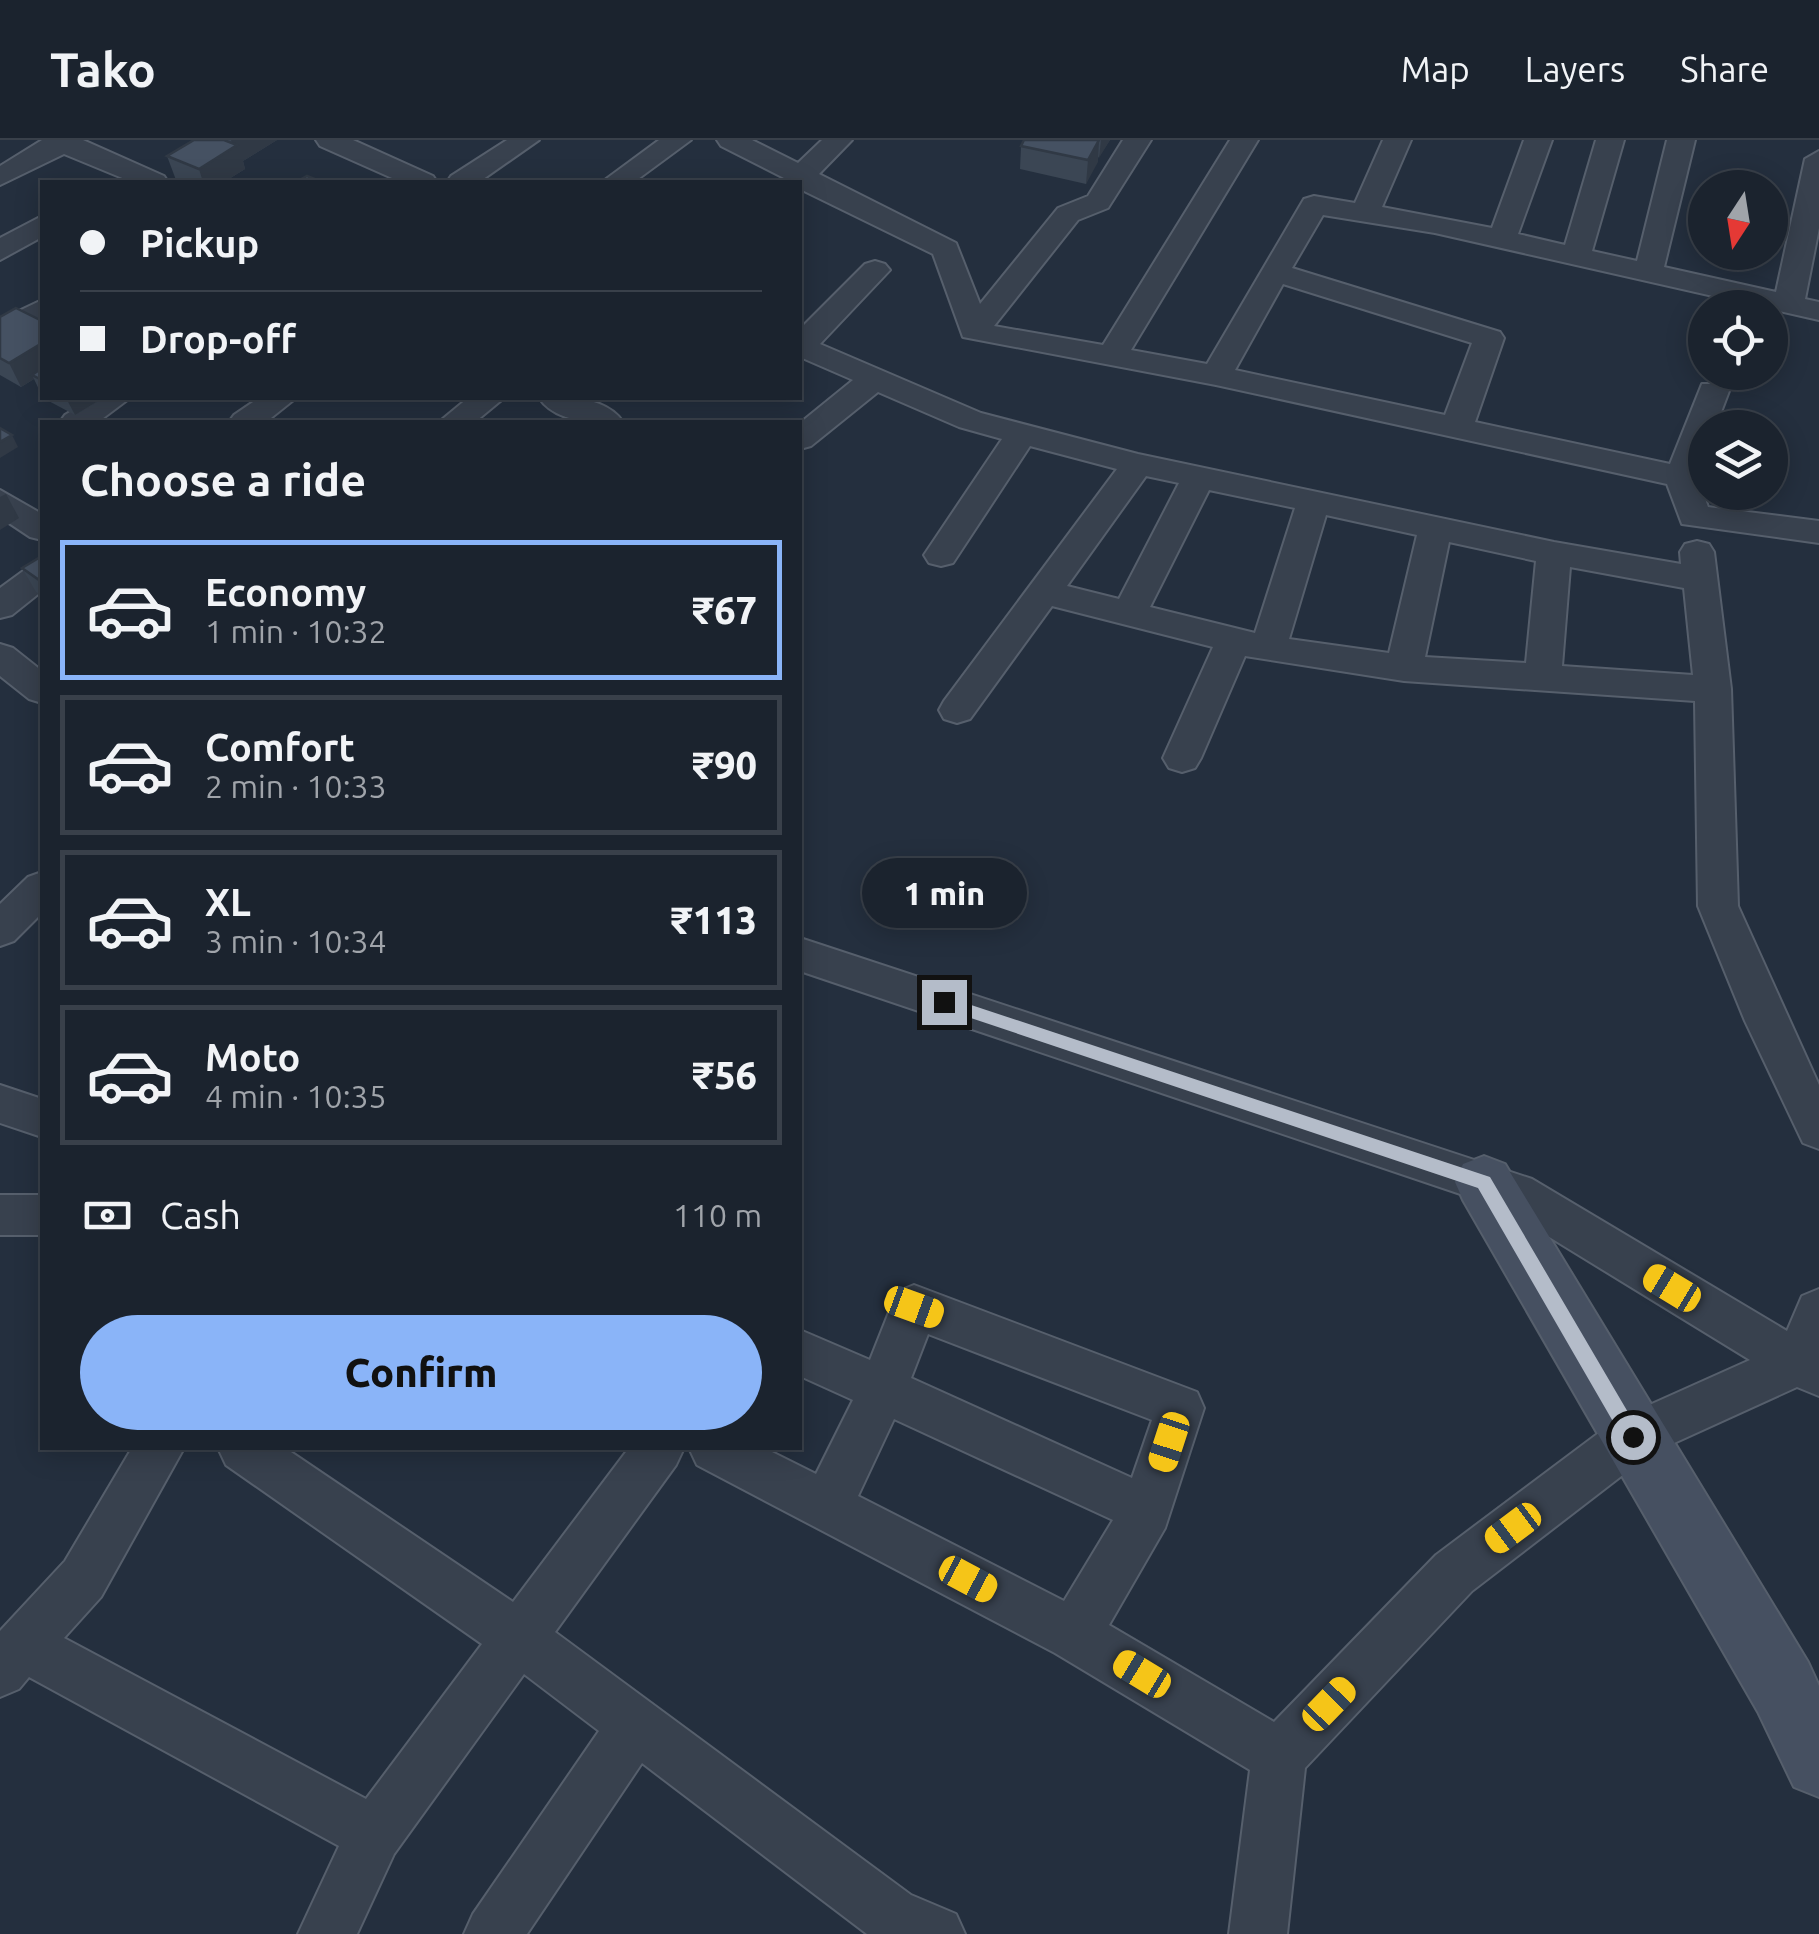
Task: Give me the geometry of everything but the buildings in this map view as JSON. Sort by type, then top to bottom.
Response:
[{"type":"street","points":[[464,180],[525,140]]},
{"type":"street","points":[[619,180],[677,140]]},
{"type":"street","points":[[731,140],[799,179],[838,140]]},
{"type":"street","points":[[974,331],[1068,214],[1098,202],[1137,140]]},
{"type":"street","points":[[1112,356],[1244,140]]},
{"type":"street","points":[[1365,213],[1398,140]]},
{"type":"street","points":[[1502,239],[1538,140]]},
{"type":"street","points":[[1576,257],[1610,140]]},
{"type":"street","points":[[1648,274],[1681,140]]},
{"type":"street","points":[[0,177],[63,141],[132,179]]},
{"type":"street","points":[[348,143],[419,180]]},
{"type":"street","points":[[1789,304],[1810,232],[1819,159]]},
{"type":"street","points":[[802,180],[946,249],[974,331]]},
{"type":"street","points":[[1216,376],[1314,205],[1502,239],[1819,311]]},
{"type":"street","points":[[0,251],[40,226]]},
{"type":"street","points":[[802,345],[875,270]]},
{"type":"street","points":[[1274,272],[1489,338],[1458,426]]},
{"type":"street","points":[[0,333],[40,309]]},
{"type":"street","points":[[974,331],[1458,426],[1680,477]]},
{"type":"street","points":[[802,346],[970,420],[1138,464],[1554,553],[1699,578]]},
{"type":"street","points":[[802,437],[875,378]]},
{"type":"street","points":[[1713,392],[1680,477],[1694,516],[1713,689],[1718,906],[1766,1021],[1819,1130]]},
{"type":"street","points":[[79,420],[111,400]]},
{"type":"street","points":[[248,420],[277,400]]},
{"type":"street","points":[[458,420],[485,400]]},
{"type":"street","points":[[559,400],[604,420]]},
{"type":"street","points":[[941,555],[1022,433]]},
{"type":"street","points":[[958,710],[1041,591],[1138,464]]},
{"type":"street","points":[[1128,615],[1198,479]]},
{"type":"street","points":[[1182,758],[1251,645],[1314,500]]},
{"type":"street","points":[[0,501],[40,527]]},
{"type":"street","points":[[1694,516],[1819,532]]},
{"type":"street","points":[[1404,668],[1436,526]]},
{"type":"street","points":[[1542,675],[1554,553]]},
{"type":"street","points":[[0,606],[40,576]]},
{"type":"street","points":[[1041,591],[1251,645],[1404,668],[1713,689]]},
{"type":"street","points":[[0,657],[40,688]]},
{"type":"street","points":[[0,930],[40,890]]},
{"type":"street","points":[[802,955],[1516,1193],[1808,1368]]},
{"type":"street","points":[[0,1104],[40,1117]]},
{"type":"street","points":[[1484,1182],[1633,1437],[1801,1693],[1819,1762]]},
{"type":"street","points":[[828,1506],[882,1389],[914,1307],[1180,1408],[1147,1510],[1074,1634]]},
{"type":"street","points":[[1808,1368],[1819,1310]]},
{"type":"street","points":[[802,1353],[1147,1510]]},
{"type":"street","points":[[1258,1934],[1279,1756],[1454,1574],[1633,1437],[1808,1368]]},
{"type":"street","points":[[158,1450],[83,1580],[11,1657],[374,1834]]},
{"type":"street","points":[[246,1450],[521,1639],[892,1917],[936,1934]]},
{"type":"street","points":[[327,1934],[374,1834],[658,1450]]},
{"type":"street","points":[[718,1450],[1074,1634],[1279,1756]]},
{"type":"street","points":[[493,1934],[636,1725]]},
{"type":"route","points":[[944,1002],[1484,1182],[1633,1437]]}]
